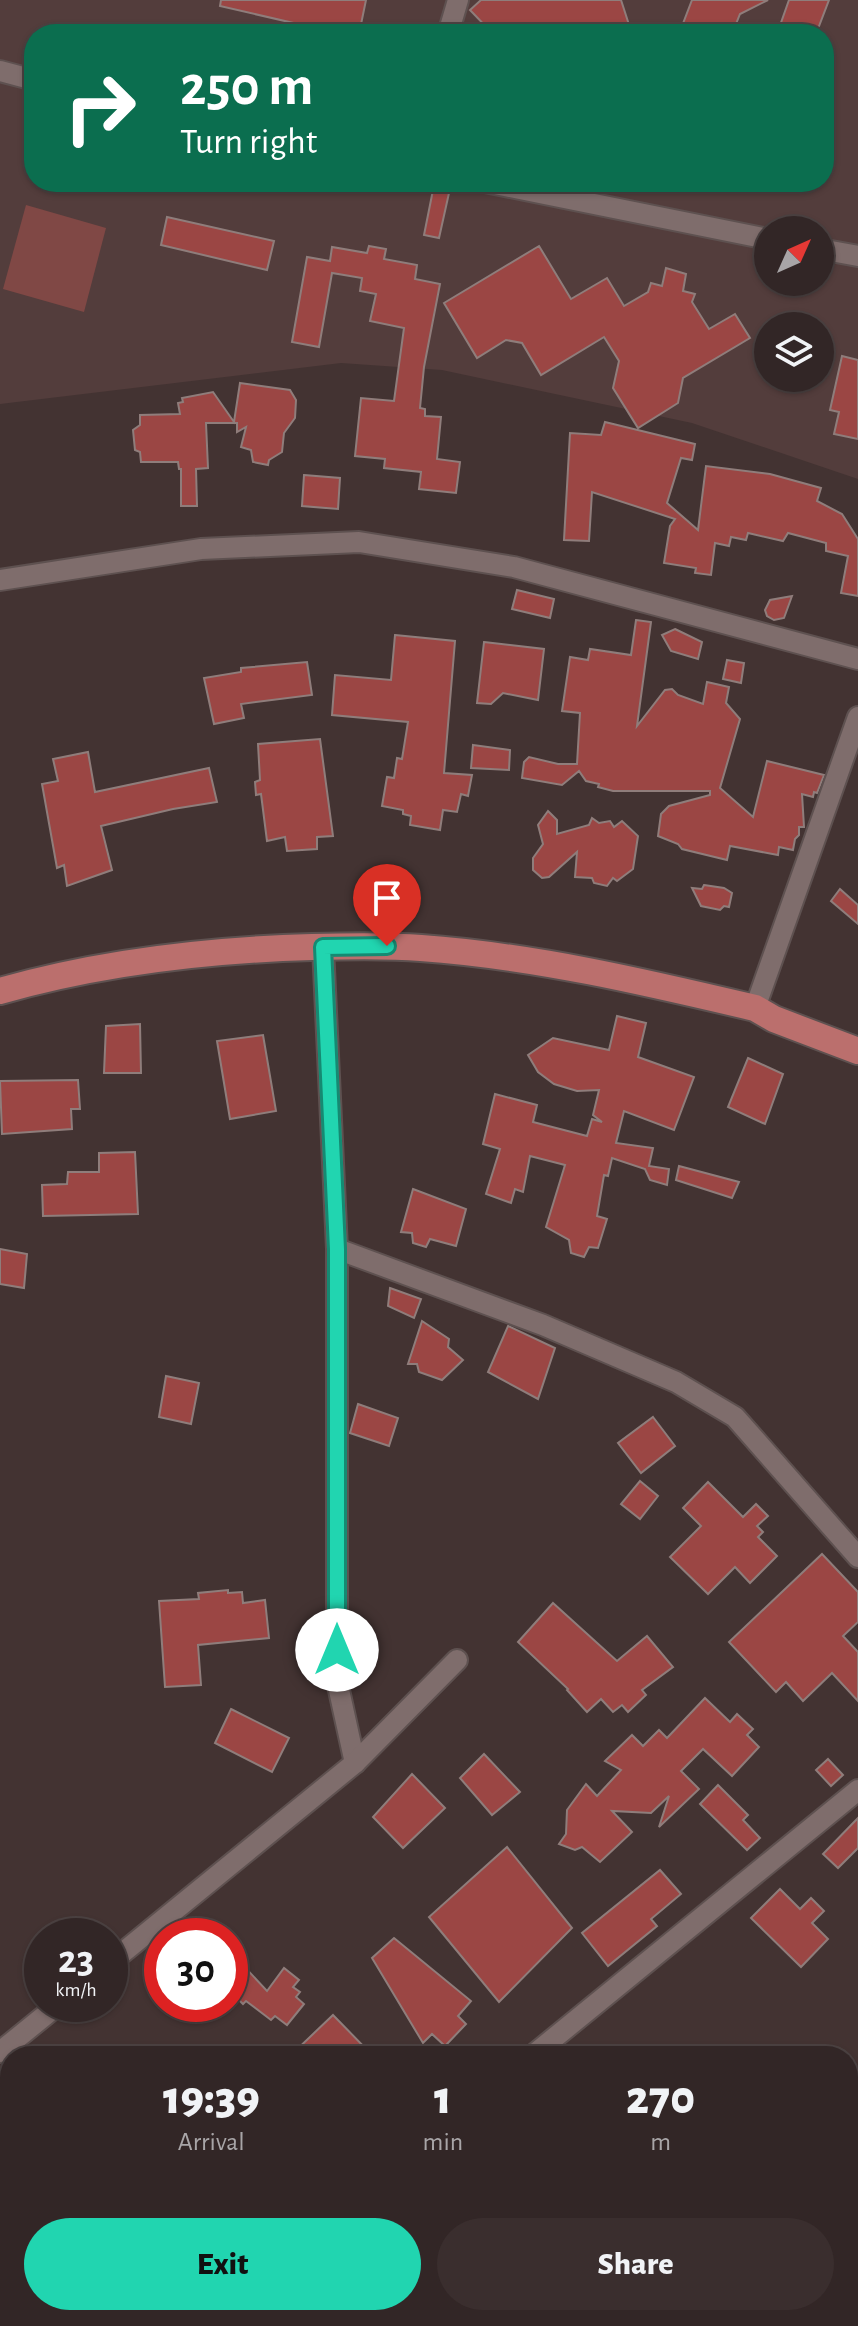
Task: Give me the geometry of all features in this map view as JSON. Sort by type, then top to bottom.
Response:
[{"type":"main road","points":[[0,991],[47,977],[149,959],[224,951],[323,947],[423,948],[542,962],[755,1008],[774,1019],[858,1051]]},
{"type":"street","points":[[451,24],[458,0]]},
{"type":"street","points":[[0,71],[24,77]]},
{"type":"street","points":[[535,192],[754,236]]},
{"type":"street","points":[[834,252],[858,256]]},
{"type":"street","points":[[0,580],[201,549],[359,542],[514,567],[858,659]]},
{"type":"street","points":[[755,1008],[858,717]]},
{"type":"street","points":[[323,947],[337,1249],[337,1681],[355,1763]]},
{"type":"street","points":[[337,1249],[543,1325],[676,1382],[735,1417],[858,1557]]},
{"type":"street","points":[[128,1948],[355,1763],[457,1660]]},
{"type":"street","points":[[544,2046],[858,1790]]},
{"type":"street","points":[[7,2046],[37,2022]]},
{"type":"shaded area","points":[[0,0],[858,0],[858,479],[692,423],[442,370],[341,363],[0,404]]},
{"type":"shaded area","points":[[26,205],[106,228],[84,312],[3,289]]},
{"type":"building","points":[[221,0],[366,0],[361,24],[298,24],[220,6]]},
{"type":"building","points":[[481,0],[621,0],[629,24],[483,24],[470,10]]},
{"type":"building","points":[[692,0],[768,0],[740,14],[736,24],[683,24]]},
{"type":"building","points":[[789,0],[829,0],[820,24],[781,24]]},
{"type":"building","points":[[433,192],[449,193],[439,238],[424,235]]},
{"type":"building","points":[[167,217],[274,241],[267,270],[161,245]]},
{"type":"building","points":[[369,246],[386,249],[384,259],[417,265],[415,279],[440,284],[424,367],[420,408],[425,409],[425,416],[441,417],[437,459],[460,462],[456,493],[419,489],[421,472],[384,468],[385,459],[355,456],[361,398],[394,401],[404,328],[370,321],[376,294],[360,291],[362,278],[332,273],[319,347],[292,342],[307,257],[330,261],[332,247],[367,253]]},
{"type":"building","points":[[539,246],[571,299],[607,278],[624,306],[648,292],[651,283],[662,286],[666,268],[686,274],[683,291],[695,294],[692,302],[709,329],[735,314],[750,338],[683,378],[678,403],[638,428],[613,388],[619,361],[604,337],[541,375],[522,343],[506,340],[477,358],[444,303]]},
{"type":"building","points":[[842,356],[858,360],[858,439],[834,434],[839,412],[830,410]]},
{"type":"building","points":[[240,383],[290,390],[296,400],[295,418],[284,433],[282,452],[269,460],[268,465],[253,462],[251,450],[241,447],[246,427],[237,432],[237,423],[206,423],[208,468],[196,469],[197,506],[181,506],[181,469],[178,462],[141,462],[140,452],[135,450],[133,430],[140,425],[140,415],[180,414],[178,403],[183,402],[182,398],[213,392],[234,422]]},
{"type":"building","points":[[605,422],[695,444],[692,460],[681,458],[667,503],[698,530],[706,466],[770,474],[821,488],[817,501],[842,514],[858,539],[858,596],[841,593],[848,556],[826,551],[826,543],[788,533],[783,541],[748,533],[746,540],[731,537],[729,546],[715,543],[711,575],[695,573],[696,568],[664,563],[670,526],[675,519],[592,492],[589,541],[564,540],[570,433],[601,435]]},
{"type":"building","points":[[304,475],[340,478],[338,509],[302,506]]},
{"type":"building","points":[[517,590],[554,599],[550,618],[512,609]]},
{"type":"building","points":[[792,596],[784,618],[774,620],[767,616],[765,610],[770,600]]},
{"type":"building","points":[[636,620],[651,622],[637,726],[665,690],[672,689],[678,695],[703,704],[707,682],[729,687],[726,703],[740,719],[720,788],[753,817],[767,761],[824,775],[813,797],[802,794],[804,827],[799,827],[793,850],[779,847],[778,855],[730,846],[727,860],[682,849],[678,844],[658,836],[661,814],[669,806],[710,795],[710,791],[613,791],[586,781],[579,771],[562,785],[522,778],[524,762],[529,757],[558,764],[577,764],[580,713],[562,711],[570,657],[588,660],[590,649],[631,655]]},
{"type":"building","points":[[675,629],[702,642],[698,659],[671,651],[662,635]]},
{"type":"building","points":[[395,635],[455,641],[444,773],[472,775],[468,796],[461,794],[457,812],[443,810],[440,830],[410,825],[411,816],[403,814],[403,810],[382,806],[387,777],[394,778],[397,758],[402,759],[408,722],[332,715],[335,675],[391,680]]},
{"type":"building","points":[[484,642],[544,649],[538,700],[503,693],[491,704],[477,703]]},
{"type":"building","points":[[727,660],[744,663],[741,683],[723,679]]},
{"type":"building","points":[[307,662],[312,695],[241,704],[244,718],[214,724],[204,678],[241,672],[241,668]]},
{"type":"building","points":[[320,739],[333,836],[317,837],[317,849],[287,851],[285,837],[267,841],[261,794],[256,795],[255,782],[260,780],[258,744]]},
{"type":"building","points":[[473,745],[510,750],[509,770],[471,768]]},
{"type":"building","points":[[88,752],[95,792],[209,768],[217,802],[101,826],[112,870],[67,886],[64,865],[57,868],[42,784],[58,781],[53,759]]},
{"type":"building","points":[[548,811],[557,820],[557,834],[589,825],[592,818],[599,823],[610,821],[614,827],[622,821],[638,836],[633,869],[617,881],[613,878],[607,886],[594,883],[592,878],[575,877],[577,852],[549,877],[542,878],[533,870],[533,858],[543,844],[538,825]]},
{"type":"building","points":[[704,885],[724,888],[732,893],[729,907],[724,906],[720,910],[701,906],[692,888],[702,889]]},
{"type":"building","points":[[840,889],[858,905],[858,924],[831,901]]},
{"type":"building","points":[[617,1016],[646,1023],[638,1057],[694,1077],[674,1130],[624,1111],[616,1143],[653,1148],[649,1166],[669,1169],[667,1185],[650,1180],[645,1169],[612,1158],[608,1176],[604,1175],[597,1216],[607,1219],[598,1248],[589,1247],[584,1257],[571,1253],[569,1240],[546,1227],[565,1165],[530,1156],[523,1192],[515,1189],[511,1203],[486,1194],[500,1149],[483,1144],[495,1094],[537,1105],[533,1122],[587,1136],[592,1119],[602,1122],[593,1115],[599,1090],[577,1091],[554,1084],[538,1072],[528,1055],[553,1038],[609,1050]]},
{"type":"building","points":[[140,1024],[141,1073],[104,1073],[106,1026]]},
{"type":"building","points":[[263,1035],[276,1111],[230,1119],[217,1041]]},
{"type":"building","points":[[748,1058],[783,1074],[765,1124],[728,1107]]},
{"type":"building","points":[[78,1080],[80,1109],[71,1109],[72,1129],[2,1134],[0,1081]]},
{"type":"building","points":[[135,1152],[138,1214],[43,1216],[42,1185],[67,1184],[68,1172],[99,1172],[99,1153]]},
{"type":"building","points":[[679,1166],[739,1182],[732,1198],[676,1180]]},
{"type":"building","points":[[413,1189],[466,1209],[456,1246],[430,1239],[426,1247],[413,1243],[412,1233],[401,1232]]},
{"type":"building","points":[[0,1249],[27,1254],[24,1288],[0,1284]]},
{"type":"building","points":[[390,1288],[421,1299],[414,1318],[388,1306]]},
{"type":"building","points":[[422,1321],[449,1339],[448,1347],[463,1360],[442,1380],[419,1372],[417,1364],[408,1364]]},
{"type":"building","points":[[508,1326],[555,1348],[538,1399],[488,1372]]},
{"type":"building","points":[[166,1376],[199,1383],[191,1424],[159,1417]]},
{"type":"building","points":[[358,1404],[398,1418],[389,1446],[350,1433]]},
{"type":"building","points":[[653,1417],[675,1446],[641,1473],[618,1443]]},
{"type":"building","points":[[640,1481],[658,1496],[640,1519],[621,1504]]},
{"type":"building","points":[[708,1482],[743,1517],[756,1504],[768,1516],[757,1526],[763,1532],[758,1537],[777,1556],[750,1583],[735,1567],[708,1594],[670,1557],[701,1526],[683,1508]]},
{"type":"building","points":[[822,1554],[858,1592],[858,1622],[843,1636],[858,1652],[858,1701],[832,1673],[803,1701],[786,1682],[776,1692],[729,1642]]},
{"type":"building","points":[[228,1590],[228,1593],[242,1592],[243,1603],[265,1600],[269,1638],[198,1645],[201,1685],[165,1687],[159,1601],[199,1599],[198,1593]]},
{"type":"building","points":[[553,1603],[617,1661],[647,1636],[673,1667],[642,1690],[646,1695],[628,1712],[622,1705],[613,1712],[601,1699],[587,1712],[568,1689],[518,1642]]},
{"type":"building","points":[[705,1698],[730,1722],[737,1714],[753,1729],[747,1735],[759,1747],[732,1776],[703,1749],[681,1771],[699,1789],[659,1827],[669,1796],[651,1813],[612,1811],[632,1832],[600,1862],[582,1847],[575,1850],[559,1844],[566,1834],[567,1810],[586,1784],[597,1796],[621,1770],[605,1761],[632,1735],[643,1746],[659,1730],[667,1738]]},
{"type":"building","points":[[231,1709],[289,1738],[272,1772],[215,1743]]},
{"type":"building","points":[[484,1754],[520,1792],[492,1815],[460,1778]]},
{"type":"building","points":[[828,1759],[843,1775],[831,1786],[816,1770]]},
{"type":"building","points":[[412,1774],[445,1808],[403,1848],[373,1817]]},
{"type":"building","points":[[718,1785],[748,1815],[743,1820],[760,1838],[747,1850],[700,1804]]},
{"type":"building","points":[[858,1818],[858,1848],[838,1868],[823,1854]]},
{"type":"building","points":[[507,1847],[572,1928],[499,2002],[429,1917]]},
{"type":"building","points":[[660,1870],[681,1894],[651,1919],[657,1926],[608,1966],[582,1933]]},
{"type":"building","points":[[780,1889],[800,1909],[811,1898],[824,1911],[812,1923],[828,1939],[801,1967],[751,1918]]},
{"type":"building","points":[[394,1938],[471,2001],[458,2016],[466,2024],[445,2046],[432,2034],[423,2043],[372,1958]]},
{"type":"building","points":[[284,1968],[299,1980],[293,1987],[300,1992],[296,1997],[304,2004],[287,2025],[275,2016],[271,2020],[248,2003],[248,1970],[267,1991]]},
{"type":"building","points":[[333,2015],[363,2046],[300,2046]]},
{"type":"route","points":[[337,1650],[337,1249],[323,947],[387,946]]}]
